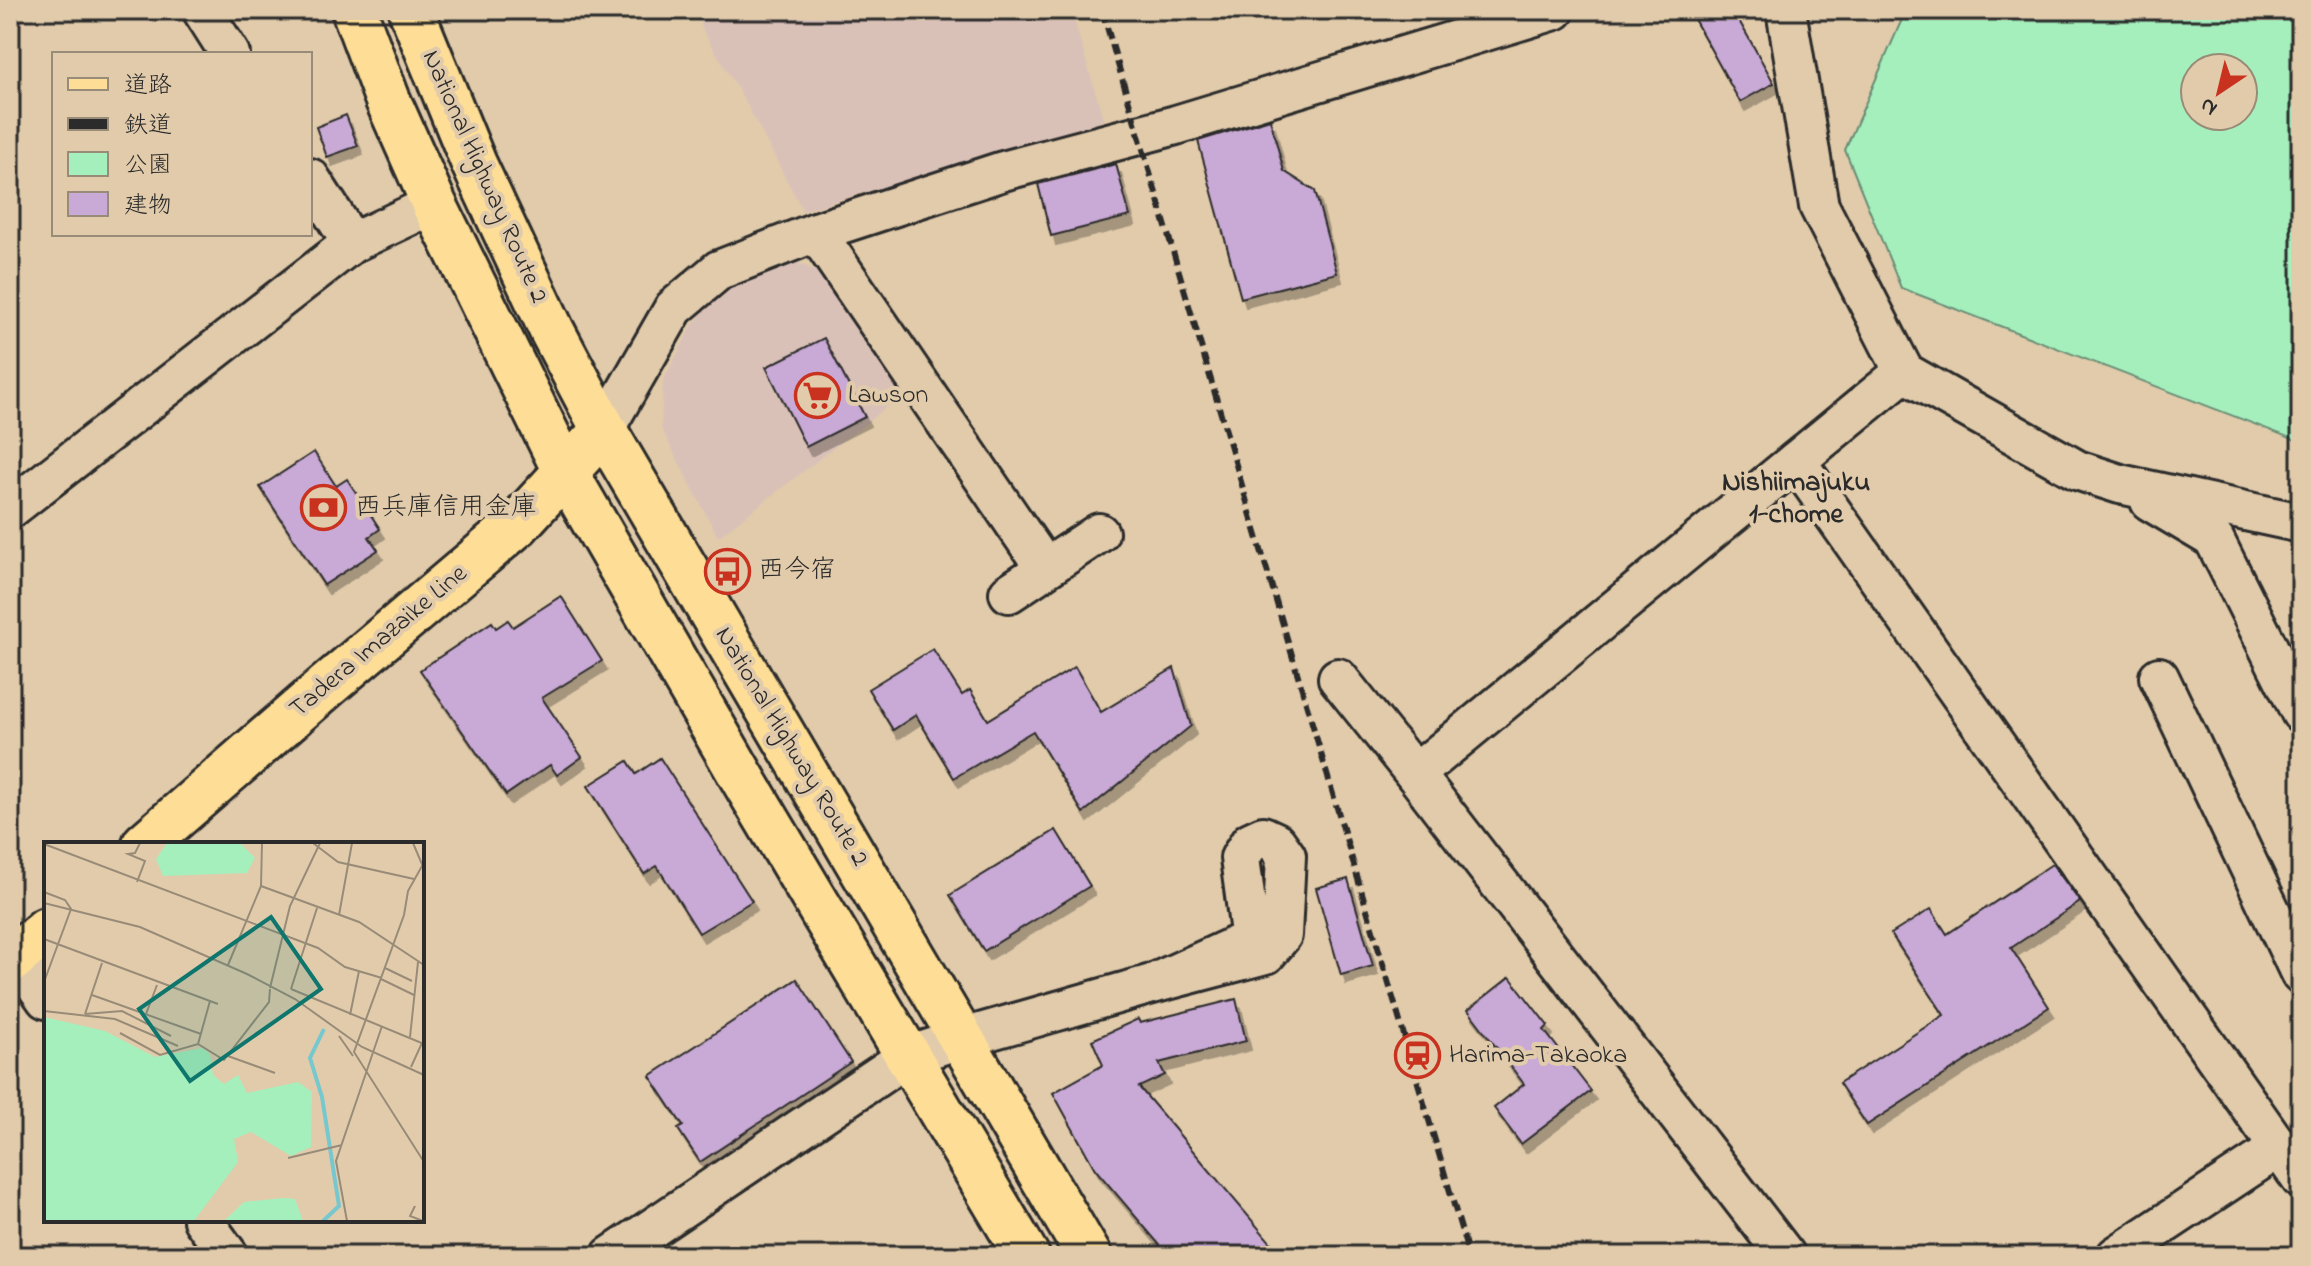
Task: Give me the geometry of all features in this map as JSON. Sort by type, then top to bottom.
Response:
[{"type":"main road","name":"National Highway Route 2","points":[[354,10],[387,98],[434,204],[566,473],[746,784],[1027,1256]]},
{"type":"main road","name":"National Highway Route 2","points":[[411,10],[474,164],[552,331],[604,430],[1089,1256]]},
{"type":"main road","name":"Tadera Imazaike Line","points":[[147,842],[517,525],[604,430]]},
{"type":"street","points":[[202,10],[229,52]]},
{"type":"street","points":[[604,430],[674,308],[719,270],[816,232],[1003,171],[1176,125],[1555,10]]},
{"type":"street","points":[[1786,10],[1819,206],[1904,372],[2077,470],[2120,484],[2301,523]]},
{"type":"street","points":[[312,181],[352,243]]},
{"type":"street","points":[[10,509],[352,243],[434,204]]},
{"type":"street","points":[[816,232],[1045,568]]},
{"type":"street","points":[[1415,774],[1904,372]]},
{"type":"street","points":[[1796,461],[2301,1179]]},
{"type":"street","points":[[2120,484],[2214,539],[2301,713]]},
{"type":"street","points":[[1009,593],[1099,533]]},
{"type":"street","points":[[2159,677],[2301,975]]},
{"type":"street","points":[[1338,678],[1786,1256]]},
{"type":"street","points":[[20,949],[44,995]]},
{"type":"street","points":[[611,1256],[908,1056],[1152,984]]},
{"type":"street","points":[[2116,1256],[2279,1148]]},
{"type":"street","points":[[204,1222],[229,1256]]},
{"type":"shaded area","points":[[699,10],[1071,10],[1104,121],[803,211],[746,103],[702,29]]},
{"type":"shaded area","points":[[794,261],[822,274],[905,393],[718,537],[661,428],[663,381],[691,328],[712,298],[736,282]]},
{"type":"green space","points":[[1906,10],[2301,10],[2301,442],[1901,288],[1845,150]]},
{"type":"building","points":[[1689,10],[1733,10],[1774,83],[1740,102]]},
{"type":"building","points":[[346,115],[358,146],[327,157],[316,127]]},
{"type":"building","points":[[1270,119],[1284,171],[1315,191],[1337,273],[1241,298],[1198,141]]},
{"type":"building","points":[[1116,164],[1130,216],[1051,236],[1038,184]]},
{"type":"building","name":"Lawson","points":[[824,338],[865,417],[806,447],[766,367]]},
{"type":"building","points":[[314,452],[336,486],[347,479],[380,529],[369,537],[378,550],[324,585],[260,487]]},
{"type":"building","points":[[561,596],[602,661],[542,698],[582,757],[557,775],[550,765],[506,795],[420,670],[492,622],[496,628],[508,620],[513,627]]},
{"type":"building","points":[[933,649],[962,695],[970,690],[988,720],[1075,667],[1101,712],[1174,668],[1191,726],[1083,813],[1033,731],[954,778],[916,715],[893,730],[868,689]]},
{"type":"building","points":[[660,758],[752,901],[699,933],[657,866],[644,874],[588,786],[628,761],[636,774]]},
{"type":"building","points":[[1056,830],[1090,886],[984,951],[950,895]]},
{"type":"building","points":[[2052,864],[2080,902],[2011,948],[2049,1007],[1867,1125],[1839,1083],[1944,1015],[1891,934],[1931,909],[1947,934]]},
{"type":"building","points":[[1348,879],[1373,966],[1341,975],[1316,888]]},
{"type":"building","points":[[1510,977],[1548,1026],[1544,1030],[1591,1091],[1521,1144],[1494,1108],[1524,1084],[1468,1010]]},
{"type":"building","points":[[797,979],[851,1062],[700,1162],[678,1129],[683,1126],[650,1076]]},
{"type":"building","points":[[1236,999],[1246,1041],[1159,1063],[1165,1075],[1139,1087],[1282,1256],[1169,1256],[1095,1169],[1053,1093],[1103,1065],[1092,1040],[1138,1019],[1140,1023]]},
{"type":"railway","points":[[1102,10],[1469,1256]]},
{"type":"place","name":"Lawson","points":[[817,396]]},
{"type":"place","name":"西兵庫信用金庫","points":[[324,508]]},
{"type":"place","name":"西今宿","points":[[727,571]]},
{"type":"place","name":"Harima-Takaoka","points":[[1418,1056]]},
{"type":"district","name":"Nishiimajuku 1-chome","points":[[1796,499]]}]
